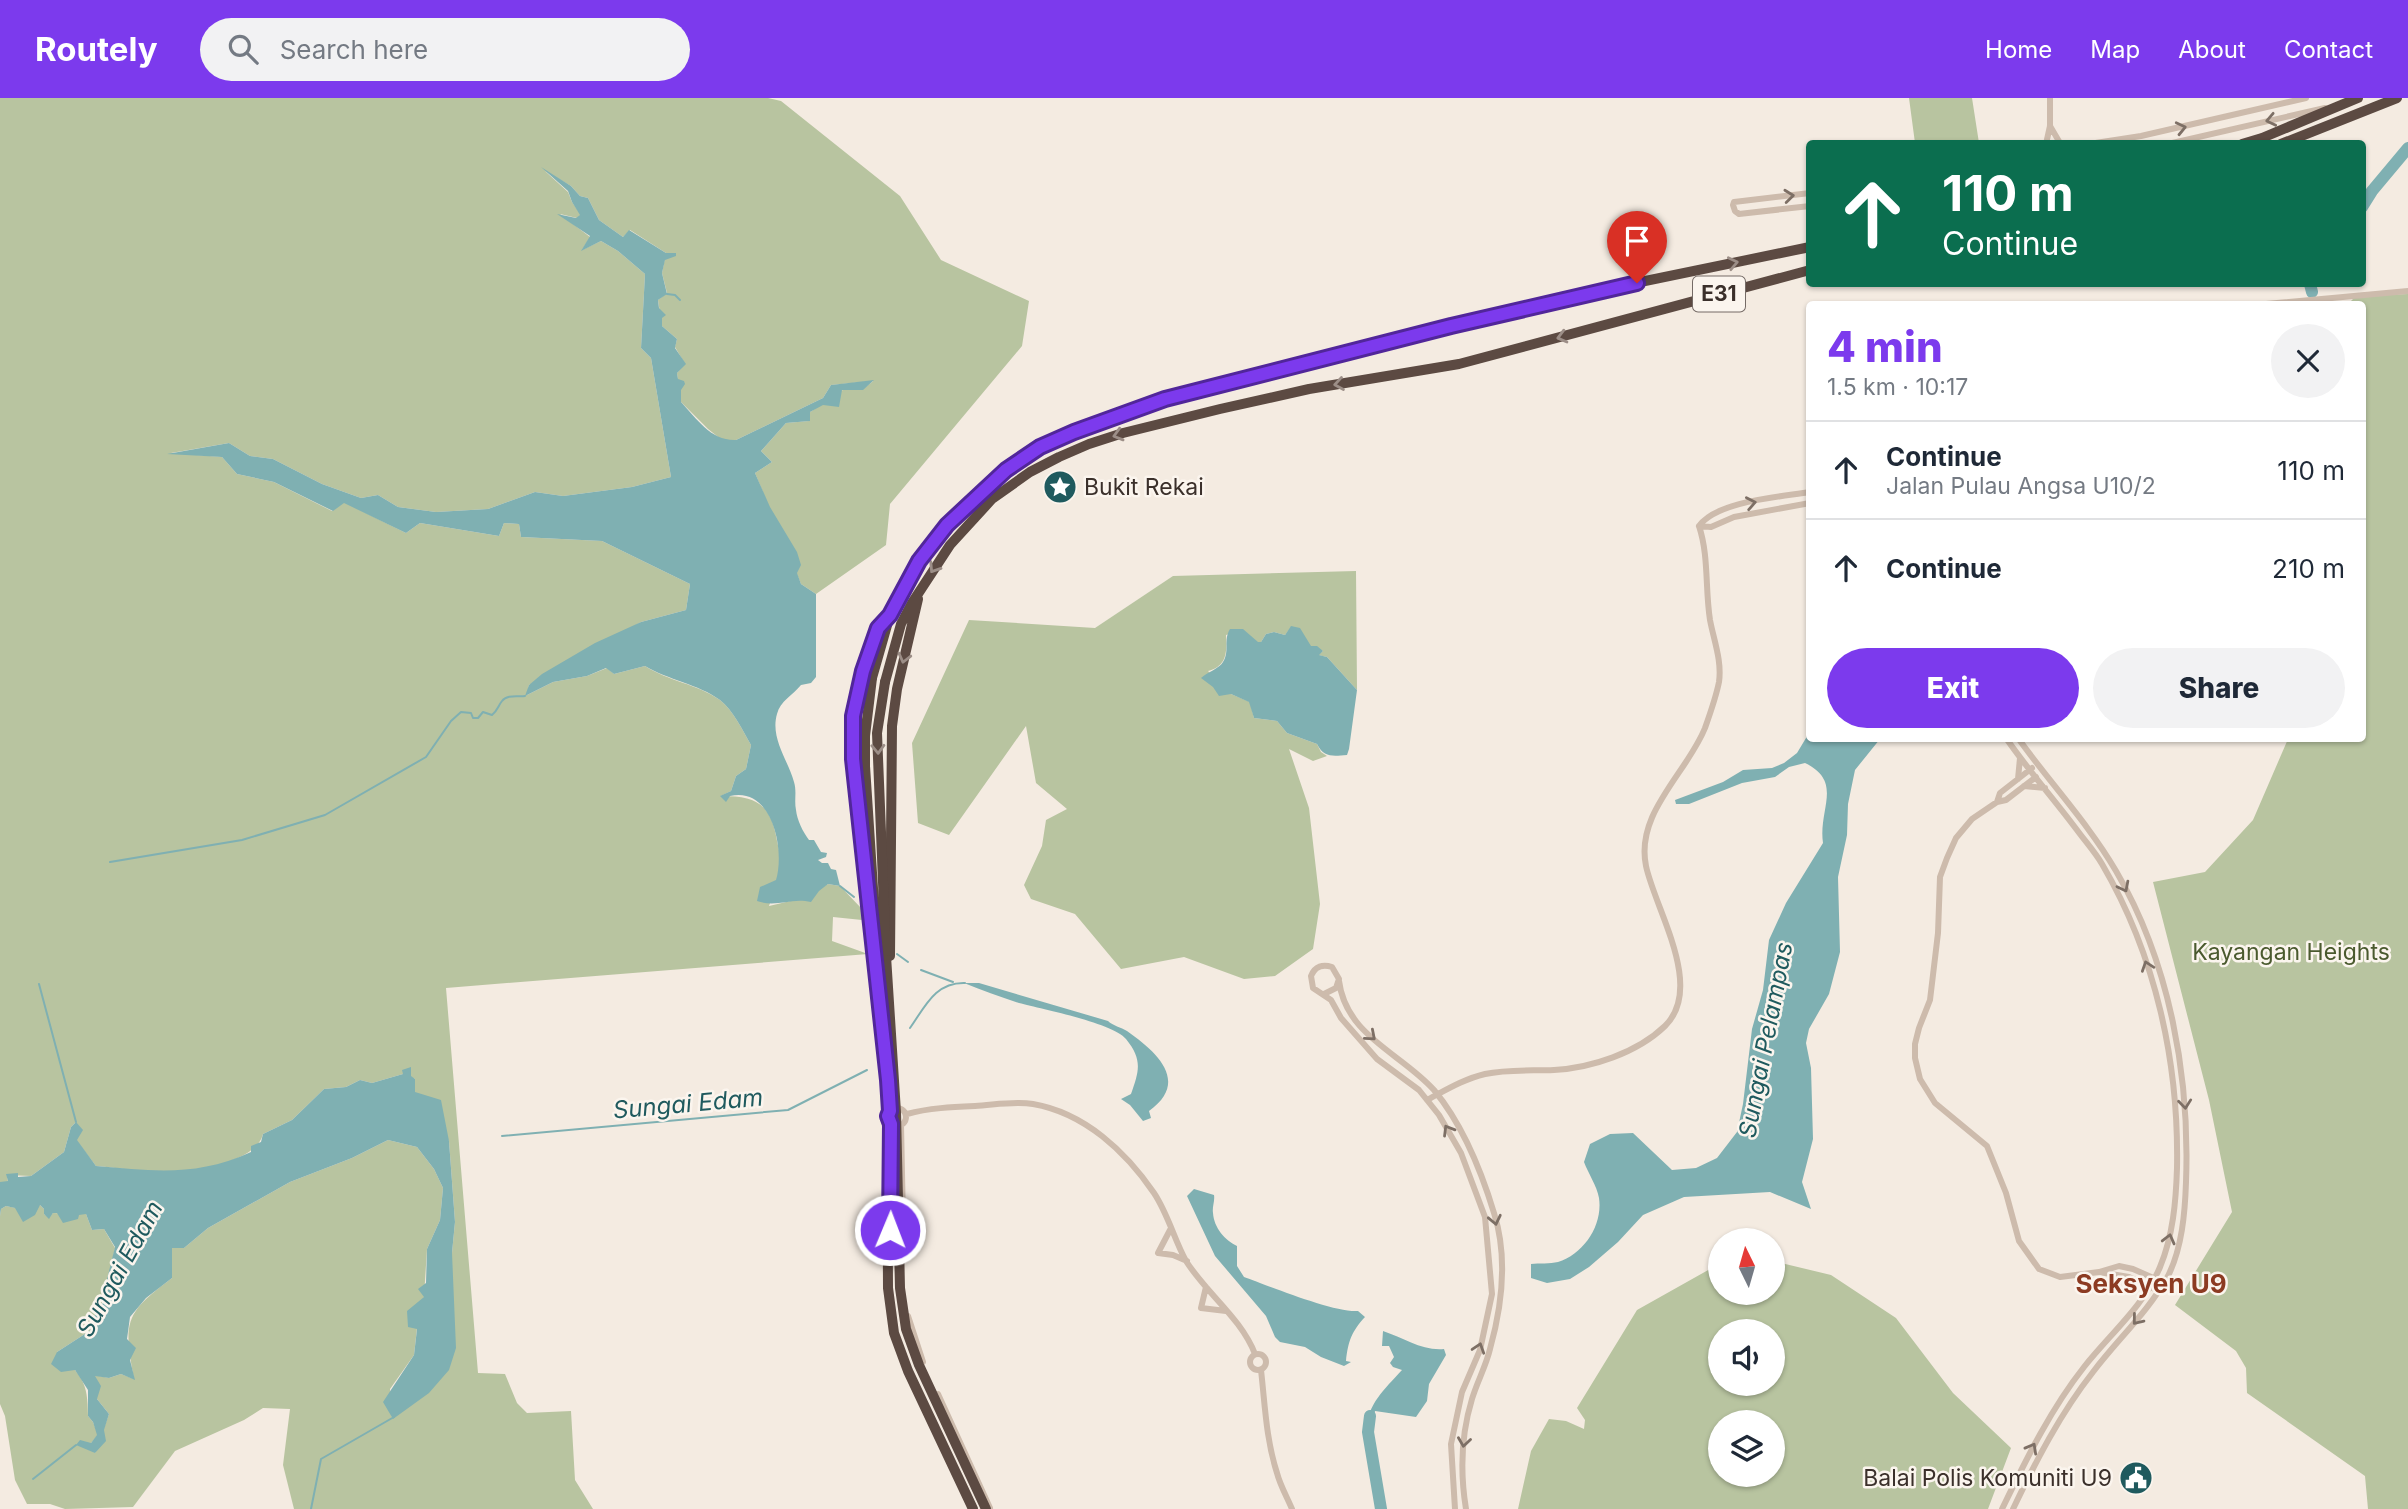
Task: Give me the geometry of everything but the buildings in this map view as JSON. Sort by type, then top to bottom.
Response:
[{"type":"highway","points":[[2255,140],[2360,98]]},
{"type":"highway","points":[[2291,140],[2397,98]]},
{"type":"highway","name":"E31","points":[[975,1509],[908,1371],[894,1333],[888,1288],[887,1102],[864,766],[865,736],[872,678],[890,615],[919,561],[947,525],[974,497],[1006,470],[1040,447],[1165,399],[1587,293],[1806,248]]},
{"type":"highway","name":"E31","points":[[988,1509],[919,1365],[906,1329],[900,1288],[897,1112],[886,956],[877,733],[885,681],[901,624],[950,545],[992,499],[1030,472],[1089,444],[1220,409],[1309,389],[1460,364],[1806,271]]},
{"type":"highway","points":[[890,962],[892,726],[897,689],[920,592]]},
{"type":"highway","points":[[869,917],[853,759],[853,716],[878,628],[890,615]]},
{"type":"street","points":[[2048,140],[2050,98]]},
{"type":"street","points":[[2115,140],[2306,98]]},
{"type":"street","points":[[2185,140],[2360,98]]},
{"type":"street","points":[[2050,126],[2058,140]]},
{"type":"street","points":[[1806,193],[1734,202],[1732,205],[1739,214],[1806,206]]},
{"type":"street","points":[[2299,301],[2408,291]]},
{"type":"street","points":[[1427,1100],[1461,1082],[1484,1074],[1508,1070],[1579,1068],[1652,1037],[1667,1024],[1676,1007],[1681,985],[1676,958],[1645,864],[1645,847],[1648,825],[1701,737],[1718,683],[1718,654],[1710,618],[1703,539],[1699,526],[1704,518],[1735,506],[1806,493]]},
{"type":"street","points":[[1699,526],[1711,527],[1734,517],[1806,504]]},
{"type":"street","points":[[2002,1509],[2027,1457],[2063,1395],[2140,1301],[2160,1267],[2173,1219],[2178,1129],[2160,1004],[2132,922],[2101,862],[2009,742]]},
{"type":"street","points":[[2013,1509],[2055,1427],[2093,1371],[2140,1317],[2164,1283],[2180,1241],[2187,1161],[2181,1067],[2173,1024],[2157,964],[2139,916],[2121,881],[2056,786],[2021,742]]},
{"type":"street","points":[[2018,779],[2020,758]]},
{"type":"street","points":[[1997,802],[2000,793],[2037,764]]},
{"type":"street","points":[[2042,771],[2006,800],[1997,802],[1972,819],[1955,838],[1940,877],[1933,978],[1930,1000],[1915,1044],[1917,1068],[1923,1086],[1935,1103],[1987,1146],[2003,1184],[2019,1241],[2039,1269],[2060,1277],[2099,1272],[2119,1266],[2141,1272],[2164,1283]]},
{"type":"street","points":[[2024,786],[2045,788]]},
{"type":"street","points":[[869,917],[890,1111],[888,1116],[891,1124],[890,1230],[897,1333],[912,1375],[975,1509]]},
{"type":"street","points":[[890,962],[899,1107],[907,1114]]},
{"type":"street","points":[[1455,1509],[1451,1444],[1462,1392],[1480,1350],[1492,1294],[1485,1217],[1451,1133],[1427,1100],[1419,1090],[1377,1059],[1324,994],[1311,984],[1311,975],[1323,965],[1332,967],[1339,979],[1345,1005],[1359,1026],[1437,1095],[1457,1123],[1474,1158],[1495,1215],[1502,1266],[1502,1295],[1490,1351],[1472,1399],[1462,1444],[1461,1468],[1466,1509]]},
{"type":"street","points":[[1324,994],[1336,988],[1339,979]]},
{"type":"street","points":[[907,1114],[925,1109],[1033,1104],[1070,1114],[1090,1126],[1132,1165],[1156,1196],[1187,1261],[1251,1343],[1255,1354]]},
{"type":"street","points":[[890,1111],[899,1107]]},
{"type":"street","points":[[907,1114],[901,1125],[903,1275],[907,1313],[924,1366],[971,1463],[988,1509]]},
{"type":"street","points":[[891,1124],[901,1125]]},
{"type":"street","points":[[1170,1230],[1158,1253],[1187,1261]]},
{"type":"street","points":[[2141,1272],[2160,1267]]},
{"type":"street","points":[[2099,1272],[2129,1277],[2159,1291]]},
{"type":"street","points":[[2138,1281],[2140,1301]]},
{"type":"street","points":[[1206,1287],[1200,1308],[1226,1311]]},
{"type":"street","points":[[1255,1354],[1260,1354],[1265,1359],[1266,1364],[1261,1370],[1265,1421],[1277,1476],[1292,1509]]},
{"type":"street","points":[[1255,1354],[1250,1365],[1253,1369],[1261,1370]]},
{"type":"green space","points":[[0,98],[768,98],[781,101],[900,196],[941,260],[1029,301],[1022,346],[890,504],[886,545],[816,594],[801,584],[755,473],[772,462],[761,451],[786,423],[809,421],[810,412],[836,394],[843,390],[865,387],[873,381],[831,385],[823,398],[736,440],[722,440],[681,402],[677,373],[685,364],[675,347],[677,339],[662,326],[658,300],[667,293],[662,273],[666,253],[630,230],[623,237],[599,220],[588,198],[580,196],[571,186],[545,171],[568,192],[581,215],[577,218],[560,214],[590,237],[582,250],[601,241],[618,251],[645,274],[641,348],[651,358],[671,477],[632,487],[563,496],[535,492],[488,509],[436,512],[398,507],[378,495],[361,498],[322,484],[273,459],[250,456],[229,443],[171,453],[222,457],[237,474],[274,482],[332,511],[344,502],[406,533],[420,523],[499,536],[504,523],[519,524],[521,537],[602,541],[690,584],[686,610],[641,622],[529,685],[527,695],[553,682],[587,676],[607,668],[614,674],[645,666],[720,700],[733,715],[751,745],[746,769],[736,776],[731,791],[721,796],[753,800],[766,811],[774,828],[780,865],[769,906],[799,899],[828,884],[840,886],[862,909],[862,920],[833,917],[832,941],[868,954],[446,988],[478,1373],[505,1374],[517,1403],[527,1413],[571,1411],[575,1480],[593,1509],[294,1509],[283,1465],[290,1409],[263,1408],[244,1420],[175,1451],[133,1507],[65,1509],[50,1504],[27,1504],[15,1480],[5,1416],[0,1404],[0,1216],[1,1209],[6,1206],[16,1208],[40,1205],[49,1218],[53,1213],[86,1214],[92,1230],[104,1229],[115,1248],[108,1279],[112,1284],[111,1289],[96,1312],[91,1330],[57,1352],[78,1374],[85,1387],[88,1416],[98,1435],[91,1443],[95,1453],[109,1414],[97,1399],[94,1375],[109,1378],[121,1374],[134,1379],[129,1344],[131,1320],[145,1300],[172,1278],[172,1248],[184,1248],[208,1228],[290,1182],[352,1158],[388,1140],[417,1147],[434,1169],[443,1188],[440,1220],[427,1249],[424,1297],[414,1355],[390,1389],[392,1418],[452,1253],[455,1222],[449,1141],[415,1093],[415,1079],[403,1074],[372,1083],[360,1080],[346,1087],[324,1089],[292,1120],[263,1134],[258,1144],[249,1152],[225,1163],[172,1172],[96,1166],[76,1140],[76,1122],[71,1127],[64,1152],[31,1176],[7,1175],[8,1182],[0,1182]]},
{"type":"green space","points":[[1909,98],[1972,98],[1979,140],[1915,140]]},
{"type":"green space","name":"Kayangan Heights","points":[[2408,294],[2408,1509],[2368,1509],[2365,1476],[2247,1393],[2246,1368],[2236,1351],[2175,1305],[2232,1212],[2209,1100],[2153,882],[2205,872],[2253,820],[2287,742],[2366,742],[2366,301],[2351,301],[2356,296]]},
{"type":"green space","points":[[1356,571],[1357,690],[1327,657],[1318,655],[1323,651],[1311,647],[1291,627],[1285,635],[1274,632],[1266,634],[1261,642],[1257,642],[1243,630],[1226,635],[1226,653],[1222,662],[1208,671],[1231,694],[1250,702],[1254,718],[1277,721],[1287,733],[1317,744],[1327,756],[1313,761],[1289,749],[1309,808],[1320,904],[1313,949],[1275,976],[1244,979],[1184,957],[1121,969],[1075,914],[1031,899],[1024,885],[1042,846],[1046,820],[1067,809],[1036,783],[1026,726],[949,835],[918,823],[912,743],[969,620],[1095,628],[1173,576]]},
{"type":"green space","points":[[1785,1264],[1831,1275],[1896,1318],[1953,1393],[2011,1448],[1988,1509],[1518,1509],[1531,1451],[1549,1419],[1566,1421],[1584,1429],[1585,1420],[1577,1408],[1637,1310],[1708,1270],[1708,1306],[1785,1306]]},
{"type":"water","points":[[541,167],[571,186],[580,196],[588,198],[599,220],[623,237],[629,230],[666,253],[676,253],[676,256],[665,260],[662,273],[667,294],[658,300],[659,308],[666,315],[662,318],[662,326],[677,339],[675,348],[686,364],[677,373],[678,379],[685,384],[681,390],[681,402],[712,433],[736,440],[823,398],[831,385],[874,380],[863,390],[842,390],[839,407],[823,405],[810,412],[810,421],[786,423],[761,451],[772,462],[755,473],[770,507],[797,552],[801,565],[797,573],[801,584],[816,594],[816,677],[811,683],[801,685],[784,702],[775,723],[778,740],[794,782],[799,822],[809,840],[814,840],[821,852],[827,853],[826,857],[818,860],[828,863],[831,869],[836,870],[840,886],[828,884],[811,902],[757,901],[760,887],[776,880],[779,853],[777,838],[773,823],[757,801],[745,796],[730,796],[726,802],[720,796],[731,791],[736,776],[746,769],[751,745],[733,715],[720,700],[645,666],[614,674],[606,668],[587,676],[553,682],[525,696],[529,685],[542,674],[595,643],[641,622],[686,610],[690,584],[602,541],[521,537],[519,524],[504,523],[499,536],[420,523],[406,533],[344,503],[333,511],[274,482],[237,474],[222,457],[167,454],[229,443],[250,456],[273,459],[322,484],[361,498],[378,495],[398,507],[436,512],[488,509],[535,492],[563,496],[632,487],[671,477],[651,358],[641,348],[645,274],[618,251],[601,241],[581,251],[590,236],[557,214],[576,218],[580,215],[568,191]]},
{"type":"water","points":[[1291,626],[1300,628],[1311,646],[1317,646],[1323,651],[1319,655],[1327,657],[1357,690],[1347,755],[1326,754],[1317,744],[1287,733],[1277,721],[1254,718],[1249,702],[1231,694],[1219,696],[1213,687],[1201,678],[1223,662],[1230,629],[1243,629],[1261,642],[1266,634],[1274,632],[1285,635]]},
{"type":"water","points":[[1806,738],[1806,742],[1878,742],[1855,770],[1848,804],[1847,835],[1838,877],[1840,952],[1829,994],[1809,1029],[1806,1043],[1811,1068],[1813,1139],[1802,1182],[1811,1209],[1770,1192],[1684,1197],[1643,1215],[1618,1242],[1570,1279],[1547,1283],[1531,1278],[1531,1264],[1555,1263],[1567,1258],[1583,1245],[1595,1228],[1599,1198],[1584,1162],[1590,1144],[1610,1134],[1633,1133],[1672,1170],[1696,1168],[1717,1158],[1737,1132],[1752,1029],[1763,990],[1769,940],[1786,903],[1823,843],[1827,788],[1817,770],[1805,763],[1789,767],[1775,777],[1742,783],[1689,804],[1676,804],[1675,800],[1723,782],[1743,770],[1772,768],[1797,753]]},
{"type":"water","points":[[964,983],[979,983],[1108,1021],[1127,1031],[1158,1058],[1168,1078],[1167,1089],[1161,1100],[1149,1111],[1151,1118],[1143,1121],[1130,1105],[1121,1099],[1131,1094],[1138,1066],[1131,1046],[1119,1033],[1092,1022],[1019,1003]]},
{"type":"water","points":[[411,1067],[415,1092],[441,1100],[449,1141],[455,1222],[452,1253],[456,1348],[449,1370],[429,1393],[393,1419],[383,1402],[414,1355],[417,1329],[408,1327],[407,1311],[424,1297],[418,1289],[426,1283],[427,1249],[440,1220],[443,1188],[434,1169],[417,1147],[388,1140],[352,1158],[290,1182],[208,1228],[184,1248],[172,1248],[172,1278],[146,1298],[130,1317],[127,1339],[136,1348],[130,1360],[135,1380],[121,1374],[109,1378],[95,1376],[101,1386],[97,1399],[109,1414],[104,1430],[106,1441],[95,1453],[76,1445],[80,1440],[91,1443],[97,1435],[88,1416],[88,1390],[75,1370],[61,1372],[51,1364],[57,1352],[91,1330],[96,1312],[106,1299],[103,1292],[111,1289],[112,1284],[107,1279],[115,1247],[104,1229],[92,1230],[86,1214],[63,1223],[57,1213],[53,1213],[49,1219],[40,1205],[35,1215],[23,1222],[15,1208],[6,1206],[1,1209],[0,1216],[0,1182],[8,1181],[6,1174],[31,1176],[64,1152],[71,1127],[76,1122],[83,1130],[77,1140],[96,1166],[175,1170],[193,1169],[231,1160],[251,1152],[251,1146],[261,1142],[263,1134],[292,1120],[324,1089],[346,1087],[360,1080],[372,1083],[403,1074],[402,1070]]},
{"type":"water","points":[[1194,1189],[1214,1195],[1215,1224],[1224,1237],[1237,1246],[1237,1266],[1244,1277],[1334,1308],[1358,1311],[1365,1317],[1349,1342],[1346,1361],[1351,1362],[1344,1366],[1305,1347],[1280,1342],[1275,1337],[1266,1316],[1215,1256],[1187,1196]]},
{"type":"water","points":[[1383,1331],[1421,1346],[1444,1349],[1446,1355],[1429,1384],[1427,1401],[1416,1417],[1375,1411],[1371,1431],[1365,1432],[1373,1405],[1402,1370],[1390,1363],[1394,1357],[1389,1346],[1382,1346]]},
{"type":"waterway","name":"Sungai Pelampas","points":[[2366,201],[2408,148]]},
{"type":"waterway","name":"Sungai Pelampas","points":[[2311,287],[2312,292]]},
{"type":"waterway","points":[[667,294],[675,295],[680,300]]},
{"type":"waterway","points":[[110,862],[242,840],[325,815],[426,757],[451,721],[461,712],[471,713],[473,718],[478,718],[483,712],[492,715],[504,699],[525,696]]},
{"type":"waterway","points":[[840,886],[854,897]]},
{"type":"waterway","points":[[897,954],[908,962]]},
{"type":"waterway","points":[[921,970],[953,982]]},
{"type":"waterway","name":"Sungai Edam","points":[[910,1028],[938,991],[965,983]]},
{"type":"waterway","points":[[39,984],[76,1122]]},
{"type":"waterway","name":"Sungai Edam","points":[[502,1136],[788,1110],[867,1070]]},
{"type":"waterway","name":"Sungai Pelampas","points":[[1370,1416],[1368,1432],[1381,1509]]},
{"type":"waterway","points":[[311,1509],[321,1459],[394,1417]]},
{"type":"waterway","name":"Sungai Edam","points":[[33,1479],[76,1445]]},
{"type":"place","name":"Bukit Rekai","points":[[1060,487]]},
{"type":"place","name":"Balai Polis Komuniti U9","points":[[2136,1478]]},
{"type":"district","name":"Seksyen U9","points":[[2151,1284]]},
{"type":"route","points":[[890,1230],[891,1124],[888,1116],[888,1080],[853,759],[853,716],[863,671],[878,628],[890,615],[919,561],[947,525],[1006,470],[1040,447],[1165,399],[1451,326],[1637,283]]}]
